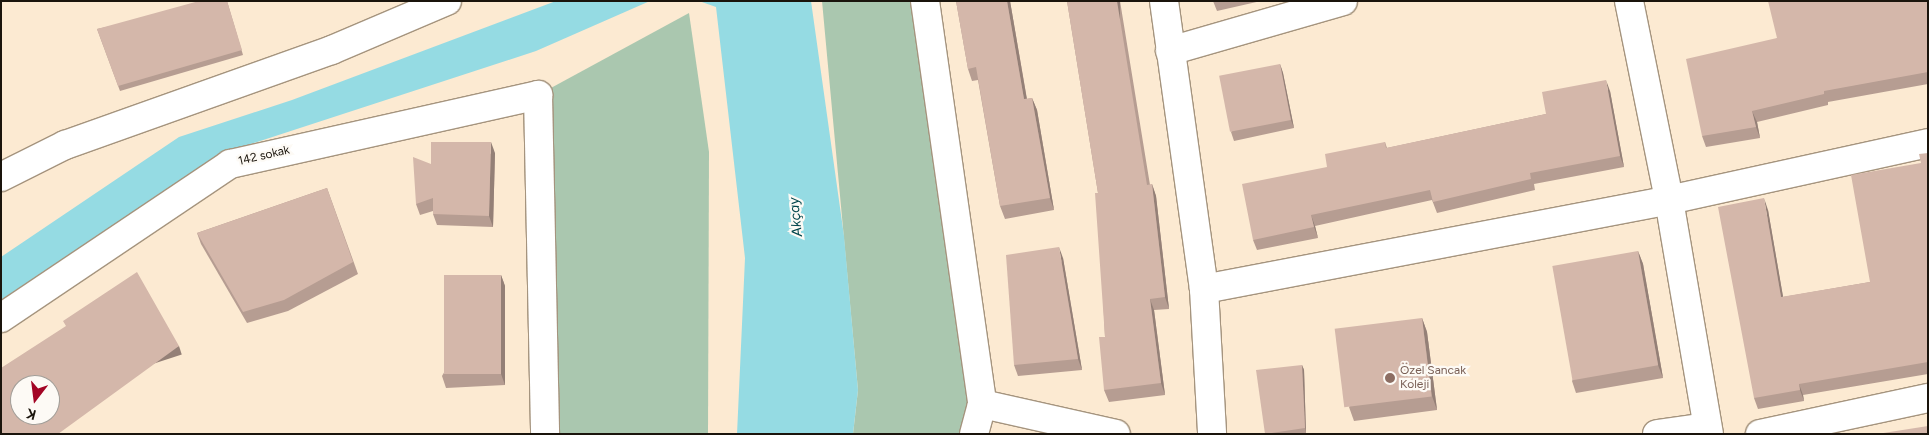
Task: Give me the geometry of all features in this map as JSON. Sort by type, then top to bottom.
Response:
[{"type":"street","points":[[1,177],[65,145],[332,50],[447,1]]},
{"type":"street","points":[[925,1],[982,404],[974,434]]},
{"type":"street","points":[[1164,1],[1204,289],[1212,434]]},
{"type":"street","points":[[1170,51],[1344,1]]},
{"type":"street","points":[[1629,1],[1669,200],[1708,430],[1657,434]]},
{"type":"street","name":"142 sokak","points":[[1,318],[230,164],[538,96],[545,434]]},
{"type":"street","points":[[1204,289],[1669,200],[1928,143]]},
{"type":"street","points":[[1760,434],[1928,398]]},
{"type":"street","points":[[982,404],[1116,434]]},
{"type":"green space","points":[[822,1],[925,1],[974,434],[853,434],[858,390]]},
{"type":"green space","points":[[689,13],[709,152],[708,434],[545,434],[538,95]]},
{"type":"water","points":[[556,1],[650,1],[536,51],[220,154],[1,300],[1,257],[179,137],[292,100]]},
{"type":"water","name":"Akçay","points":[[699,1],[811,1],[844,236],[858,390],[853,434],[737,434],[745,258],[716,7]]},
{"type":"building","points":[[199,1],[227,1],[242,50],[118,86],[97,29]]},
{"type":"building","points":[[956,1],[1007,1],[1024,99],[1032,98],[1050,198],[1000,206],[976,67],[968,69]]},
{"type":"building","points":[[1067,1],[1117,1],[1147,185],[1152,184],[1165,297],[1150,299],[1161,383],[1104,390],[1099,337],[1105,337],[1095,193],[1098,193]]},
{"type":"building","points":[[1768,1],[1928,1],[1928,72],[1824,91],[1824,94],[1752,111],[1756,127],[1702,136],[1686,59],[1777,38]]},
{"type":"building","points":[[1280,64],[1291,120],[1230,132],[1219,76]]},
{"type":"building","points":[[1606,80],[1620,156],[1530,173],[1531,179],[1433,202],[1430,190],[1311,215],[1314,227],[1253,240],[1242,184],[1327,167],[1325,154],[1385,142],[1386,148],[1546,114],[1542,92]]},
{"type":"building","points":[[431,142],[491,142],[489,216],[433,214],[433,198],[416,204],[413,157],[431,164]]},
{"type":"building","points":[[1928,153],[1928,362],[1799,384],[1800,390],[1754,398],[1718,207],[1764,198],[1781,297],[1870,282],[1851,175],[1921,163],[1919,154]]},
{"type":"building","points":[[327,188],[353,262],[284,300],[243,312],[197,233]]},
{"type":"building","points":[[1059,247],[1078,359],[1014,365],[1006,255]]},
{"type":"building","points":[[1638,251],[1658,365],[1572,380],[1552,266]]},
{"type":"building","points":[[137,272],[179,346],[58,434],[1,434],[1,368],[66,326],[63,321]]},
{"type":"building","points":[[444,275],[501,275],[501,374],[444,374]]},
{"type":"building","name":"Özel Sancak Koleji","points":[[1422,318],[1432,396],[1344,407],[1335,329]]},
{"type":"building","points":[[1302,365],[1305,428],[1265,434],[1256,370]]},
{"type":"building","points":[[1928,426],[1928,434],[1877,434]]},
{"type":"place","name":"Özel Sancak Koleji","points":[[1390,378]]}]
